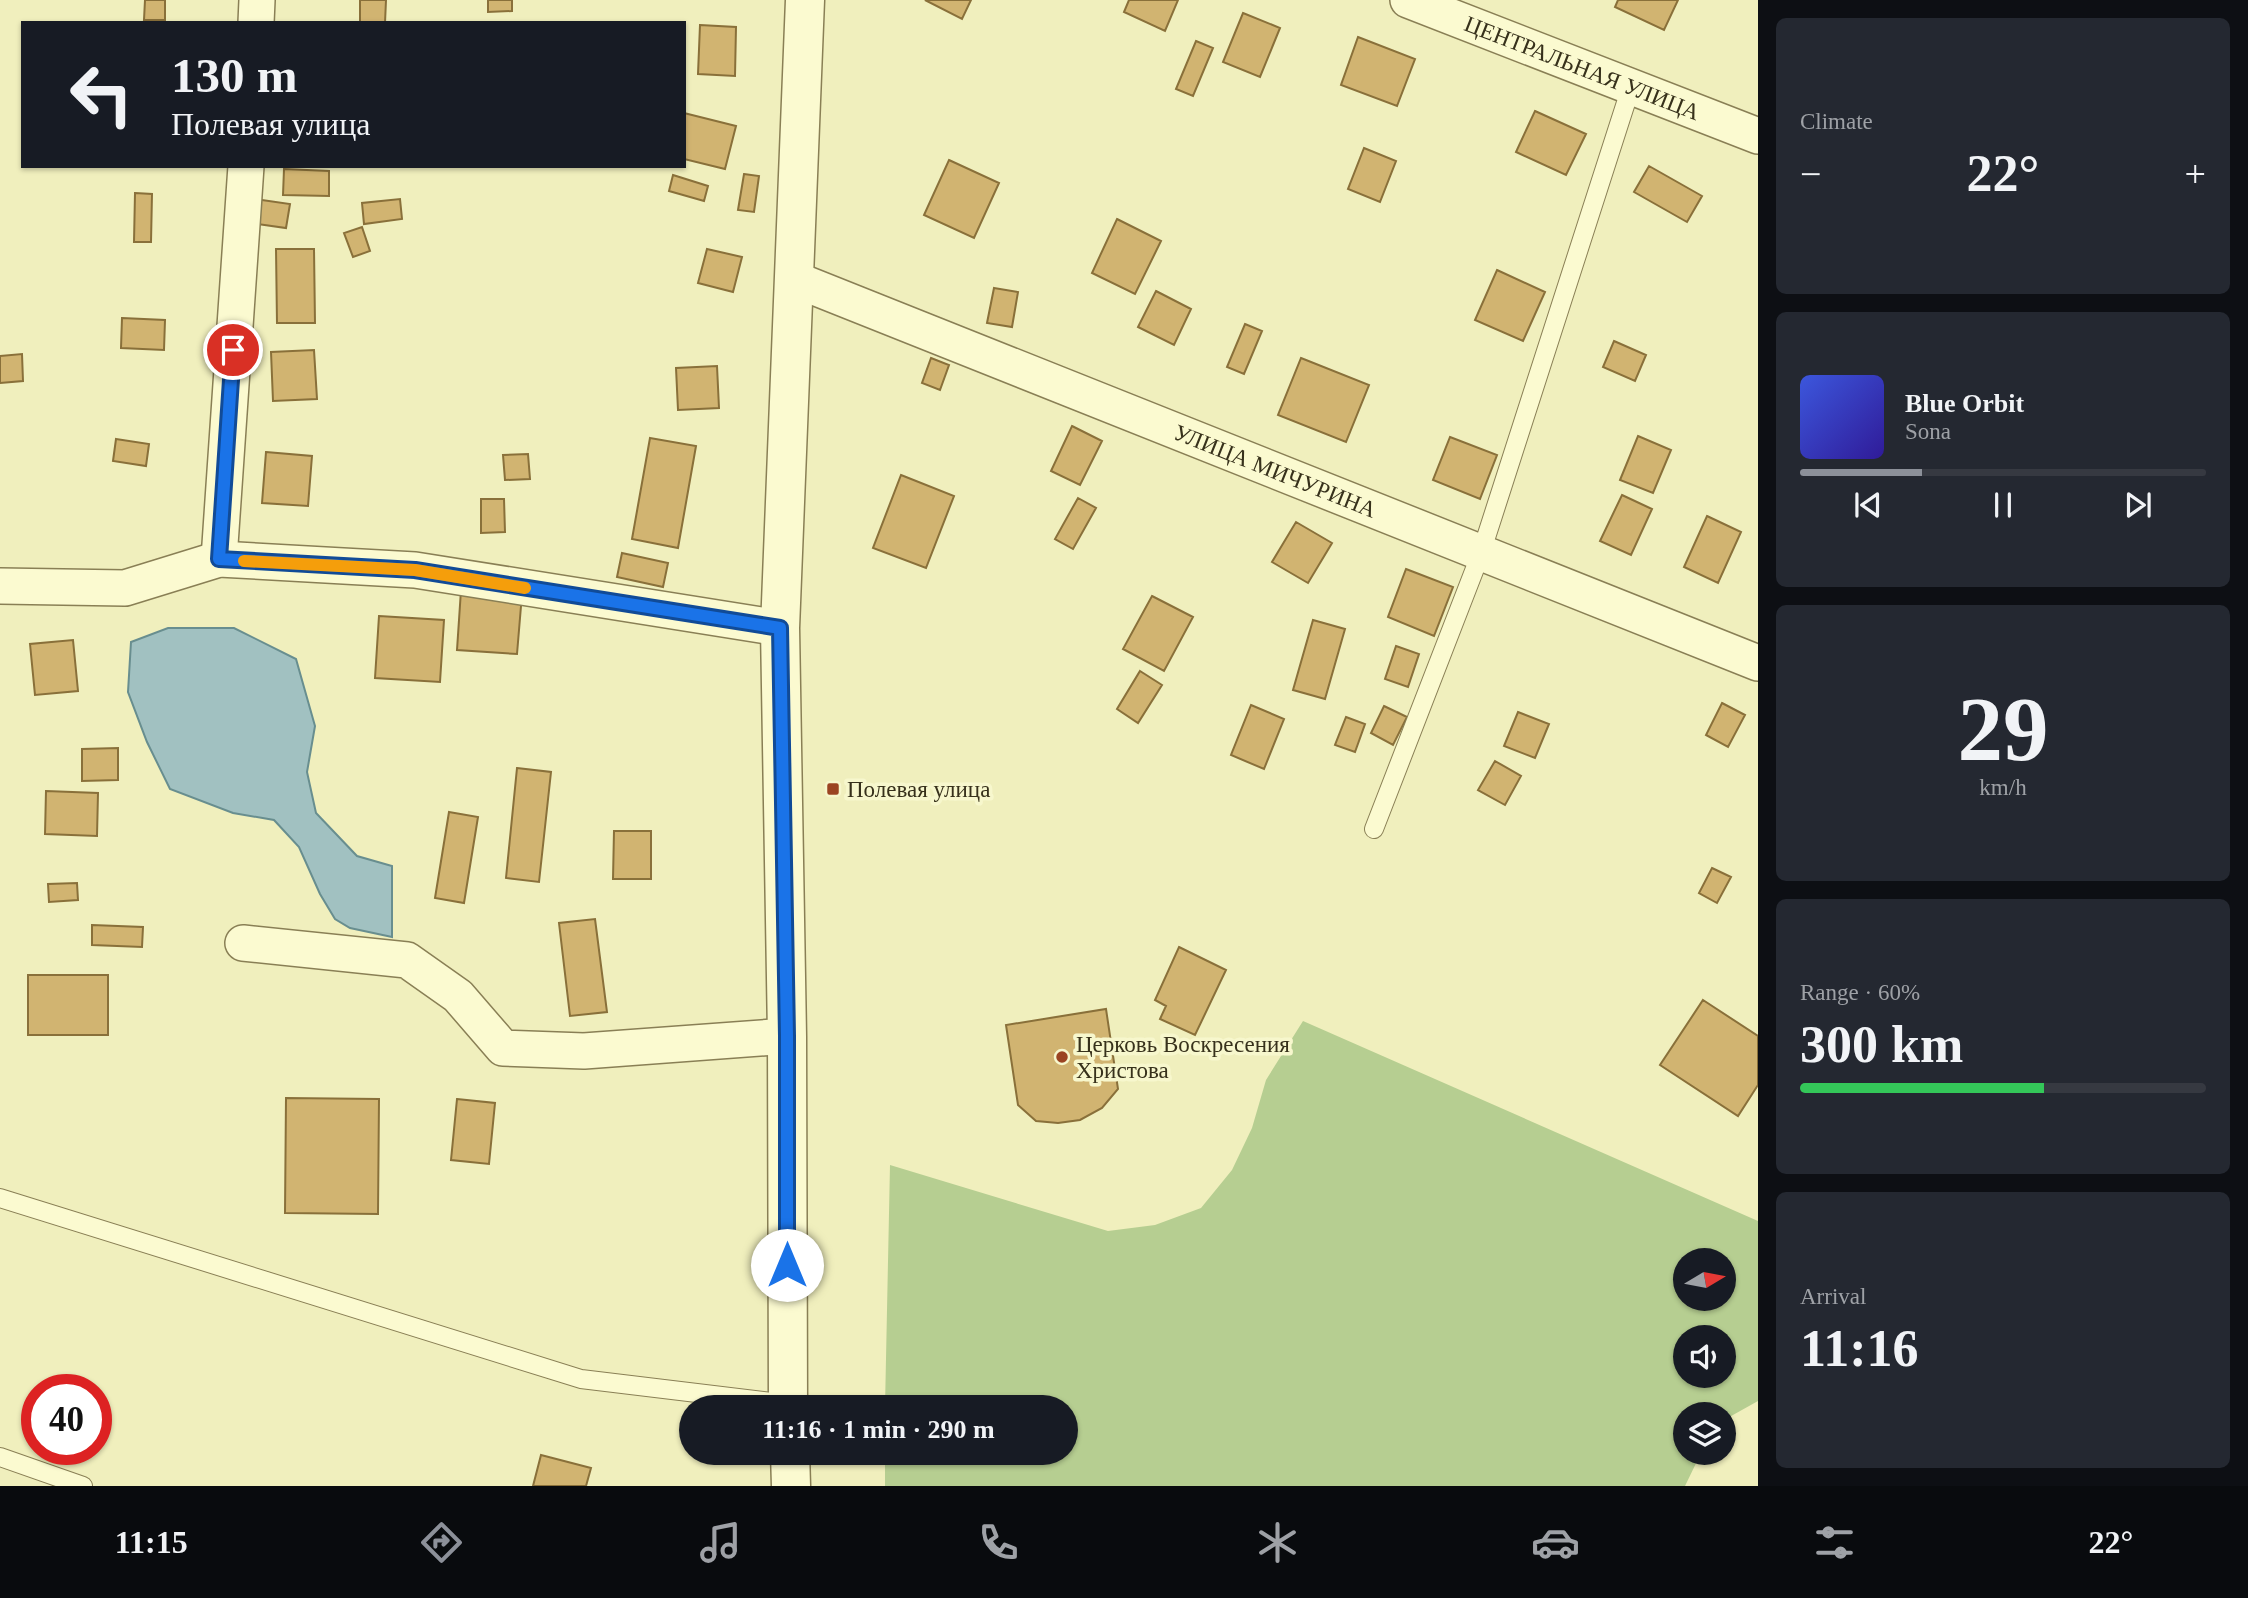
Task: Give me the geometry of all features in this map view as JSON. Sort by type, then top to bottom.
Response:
[{"type":"street","points":[[256,21],[257,0]]},
{"type":"street","points":[[788,1395],[787,1036],[780,628],[805,0]]},
{"type":"street","name":"ЦЕНТРАЛЬНАЯ УЛИЦА","points":[[1408,0],[1758,136]]},
{"type":"street","points":[[219,559],[246,168]]},
{"type":"street","name":"УЛИЦА МИЧУРИНА","points":[[794,279],[1758,663]]},
{"type":"street","points":[[0,586],[125,588],[219,559],[415,570],[780,628]]},
{"type":"street","points":[[243,943],[407,960],[458,996],[503,1048],[584,1051],[787,1036]]},
{"type":"street","points":[[790,1465],[791,1486]]},
{"type":"lane","points":[[1374,829],[1481,553],[1631,87]]},
{"type":"lane","points":[[0,1198],[582,1379],[704,1395]]},
{"type":"lane","points":[[0,1457],[82,1486]]},
{"type":"green space","points":[[1303,1021],[1758,1221],[1758,1401],[1736,1413],[1736,1402],[1673,1402],[1673,1465],[1695,1465],[1685,1486],[885,1486],[885,1465],[1078,1465],[1078,1395],[885,1395],[890,1165],[1108,1231],[1155,1225],[1201,1208],[1232,1170],[1252,1128],[1266,1080]]},
{"type":"water","points":[[168,628],[234,628],[296,659],[315,726],[307,772],[316,813],[357,856],[392,866],[392,937],[350,928],[335,919],[320,894],[299,847],[274,820],[233,813],[170,789],[147,742],[128,692],[131,642]]},
{"type":"building","points":[[145,0],[165,0],[165,20],[144,20]]},
{"type":"building","points":[[360,0],[386,0],[385,21],[360,21]]},
{"type":"building","points":[[488,0],[512,0],[512,11],[488,12]]},
{"type":"building","points":[[925,0],[971,0],[962,19]]},
{"type":"building","points":[[1129,0],[1178,0],[1165,31],[1124,12]]},
{"type":"building","points":[[1618,0],[1678,0],[1664,30],[1615,7]]},
{"type":"building","points":[[1243,13],[1280,28],[1260,77],[1223,62]]},
{"type":"building","points":[[700,25],[736,27],[735,76],[698,74]]},
{"type":"building","points":[[1358,37],[1415,59],[1397,106],[1341,85]]},
{"type":"building","points":[[1196,41],[1213,48],[1193,96],[1176,89]]},
{"type":"building","points":[[1535,111],[1586,134],[1566,175],[1516,152]]},
{"type":"building","points":[[686,114],[736,126],[725,169],[686,159]]},
{"type":"building","points":[[1364,148],[1396,161],[1380,202],[1348,189]]},
{"type":"building","points":[[949,160],[999,183],[974,238],[924,215]]},
{"type":"building","points":[[1649,166],[1702,196],[1687,222],[1634,192]]},
{"type":"building","points":[[284,169],[329,171],[329,196],[283,195]]},
{"type":"building","points":[[744,174],[759,176],[754,212],[738,210]]},
{"type":"building","points":[[673,175],[708,186],[704,201],[669,191]]},
{"type":"building","points":[[135,193],[152,194],[151,242],[134,242]]},
{"type":"building","points":[[255,199],[290,204],[286,228],[251,223]]},
{"type":"building","points":[[400,199],[402,219],[364,224],[362,203]]},
{"type":"building","points":[[1117,219],[1161,241],[1135,294],[1092,273]]},
{"type":"building","points":[[362,227],[370,251],[353,257],[344,233]]},
{"type":"building","points":[[276,249],[314,249],[315,323],[277,323]]},
{"type":"building","points":[[707,249],[742,257],[733,292],[698,283]]},
{"type":"building","points":[[1497,270],[1545,292],[1523,341],[1475,320]]},
{"type":"building","points":[[994,288],[1018,292],[1012,327],[987,323]]},
{"type":"building","points":[[1156,291],[1191,309],[1174,345],[1138,327]]},
{"type":"building","points":[[122,318],[165,320],[164,350],[121,348]]},
{"type":"building","points":[[1245,324],[1262,331],[1244,374],[1227,367]]},
{"type":"building","points":[[1614,341],[1646,355],[1635,381],[1603,367]]},
{"type":"building","points":[[314,350],[317,399],[273,401],[271,352]]},
{"type":"building","points":[[22,354],[23,381],[0,383],[0,356]]},
{"type":"building","points":[[931,358],[949,365],[940,390],[922,383]]},
{"type":"building","points":[[1301,358],[1369,385],[1346,442],[1278,415]]},
{"type":"building","points":[[717,366],[719,408],[678,410],[676,368]]},
{"type":"building","points":[[1072,426],[1102,441],[1080,485],[1051,471]]},
{"type":"building","points":[[1638,436],[1671,450],[1653,493],[1620,480]]},
{"type":"building","points":[[1450,437],[1497,455],[1480,499],[1433,480]]},
{"type":"building","points":[[650,438],[696,446],[678,548],[632,539]]},
{"type":"building","points":[[116,439],[149,444],[146,466],[113,461]]},
{"type":"building","points":[[266,452],[312,456],[308,506],[262,503]]},
{"type":"building","points":[[528,454],[530,479],[505,480],[503,455]]},
{"type":"building","points":[[901,475],[954,496],[926,568],[873,548]]},
{"type":"building","points":[[1622,495],[1652,509],[1631,555],[1600,541]]},
{"type":"building","points":[[1078,498],[1096,508],[1073,549],[1055,539]]},
{"type":"building","points":[[481,499],[504,499],[505,532],[481,533]]},
{"type":"building","points":[[1707,516],[1741,532],[1718,583],[1684,567]]},
{"type":"building","points":[[1296,522],[1332,543],[1308,583],[1272,562]]},
{"type":"building","points":[[622,553],[668,563],[663,587],[617,577]]},
{"type":"building","points":[[1406,569],[1453,587],[1434,636],[1388,617]]},
{"type":"building","points":[[461,590],[522,594],[517,654],[457,650]]},
{"type":"building","points":[[1152,596],[1193,617],[1164,671],[1123,649]]},
{"type":"building","points":[[379,616],[444,620],[440,682],[375,678]]},
{"type":"building","points":[[1313,620],[1345,629],[1325,699],[1293,690]]},
{"type":"building","points":[[73,640],[78,691],[35,695],[30,644]]},
{"type":"building","points":[[1396,646],[1419,654],[1408,687],[1385,679]]},
{"type":"building","points":[[1140,671],[1162,685],[1138,723],[1117,709]]},
{"type":"building","points":[[1722,703],[1745,715],[1728,747],[1706,735]]},
{"type":"building","points":[[1251,705],[1284,719],[1264,769],[1231,755]]},
{"type":"building","points":[[1384,706],[1407,717],[1393,745],[1371,733]]},
{"type":"building","points":[[1518,712],[1549,724],[1535,758],[1504,746]]},
{"type":"building","points":[[1346,717],[1365,724],[1355,752],[1335,745]]},
{"type":"building","points":[[118,748],[118,780],[82,781],[82,749]]},
{"type":"building","points":[[1495,761],[1521,776],[1505,805],[1478,790]]},
{"type":"building","points":[[517,768],[551,772],[539,882],[506,878]]},
{"type":"building","points":[[46,791],[98,793],[97,836],[45,834]]},
{"type":"building","points":[[449,812],[478,817],[464,903],[435,898]]},
{"type":"building","points":[[614,831],[651,831],[651,879],[613,879]]},
{"type":"building","points":[[1712,868],[1731,877],[1717,903],[1699,893]]},
{"type":"building","points":[[77,883],[78,900],[49,902],[48,884]]},
{"type":"building","points":[[595,919],[607,1012],[570,1016],[559,923]]},
{"type":"building","points":[[92,925],[143,927],[142,947],[92,945]]},
{"type":"building","points":[[1179,947],[1226,970],[1195,1035],[1160,1019],[1166,1006],[1155,1000]]},
{"type":"building","points":[[28,975],[108,975],[108,1035],[28,1035]]},
{"type":"building","points":[[1703,1000],[1758,1036],[1758,1085],[1738,1116],[1660,1065]]},
{"type":"building","name":"Церковь Воскресения Христова","points":[[1106,1009],[1118,1089],[1102,1108],[1080,1120],[1058,1123],[1036,1121],[1018,1105],[1006,1025]]},
{"type":"building","points":[[286,1098],[379,1099],[378,1214],[285,1213]]},
{"type":"building","points":[[457,1099],[495,1103],[489,1164],[451,1160]]},
{"type":"building","points":[[541,1455],[591,1468],[586,1486],[533,1486]]},
{"type":"slow traffic","points":[[244,561],[415,570],[525,588]]},
{"type":"place","name":"Полевая улица","points":[[833,789]]},
{"type":"place","name":"Церковь Воскресения Христова","points":[[1062,1057]]},
{"type":"route","points":[[233,350],[219,559],[415,570],[780,628],[787,1036],[787,1265]]}]
